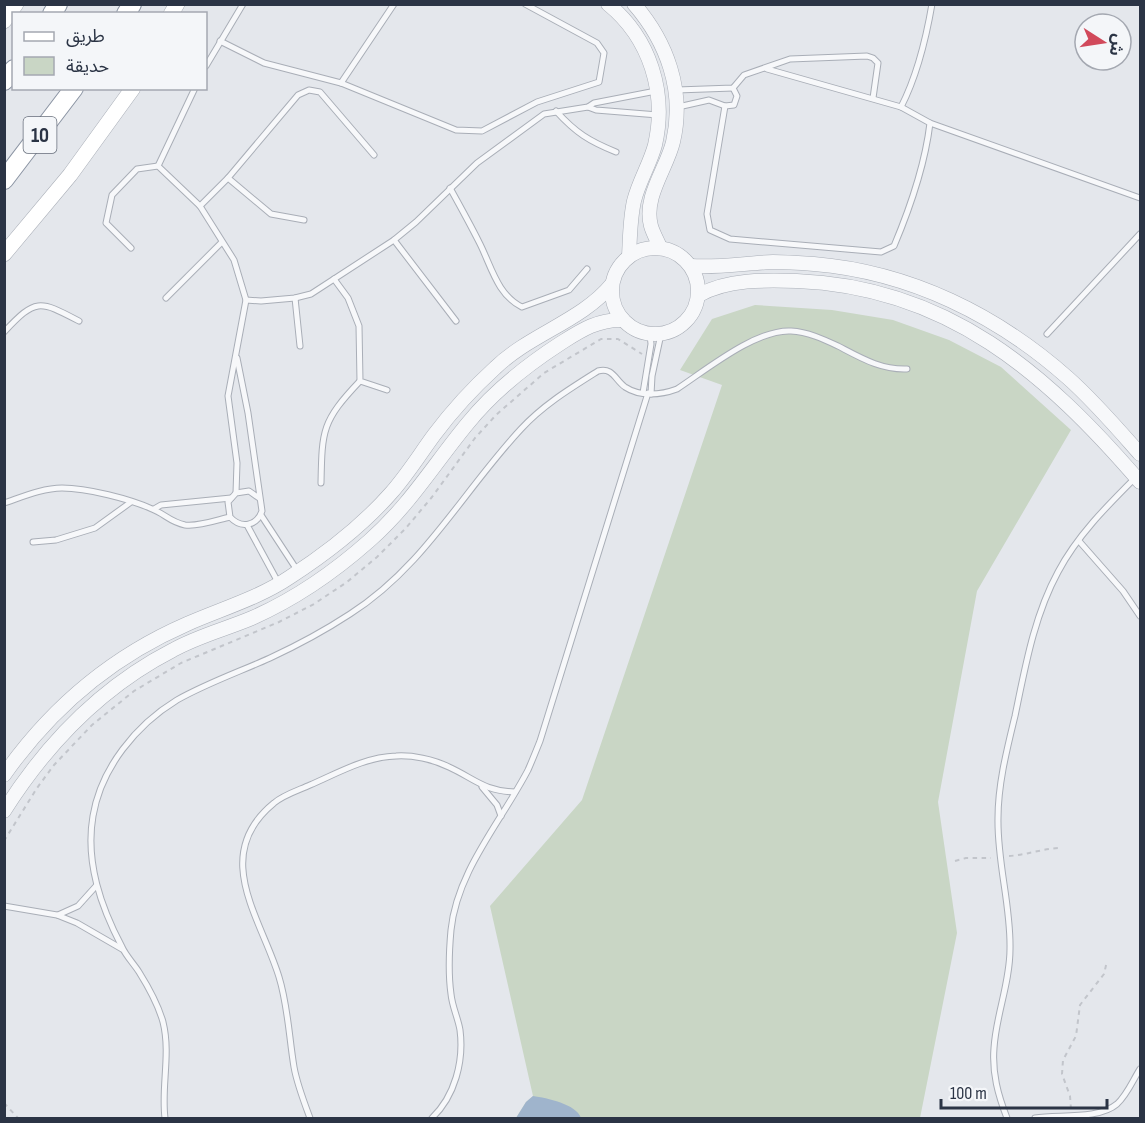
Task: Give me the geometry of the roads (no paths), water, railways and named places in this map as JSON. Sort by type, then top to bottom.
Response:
[{"type":"highway","name":"10","points":[[4,180],[72,90]]},
{"type":"main road","points":[[4,21],[16,4]]},
{"type":"main road","points":[[4,238],[62,168],[120,90]]},
{"type":"main road","points":[[4,254],[70,174],[132,90]]},
{"type":"street","points":[[608,4],[631,27],[642,44],[651,63],[658,96],[659,115],[654,145],[634,200],[629,256]]},
{"type":"street","points":[[634,4],[658,36],[667,56],[676,98],[673,142],[655,190],[650,213],[651,224],[660,247]]},
{"type":"street","points":[[658,96],[676,98]]},
{"type":"street","points":[[4,775],[34,735],[53,715],[72,696],[116,662],[163,634],[288,578],[340,542],[390,494],[447,419],[497,366],[544,332],[596,302],[612,284],[621,264],[629,256],[638,250],[660,247],[672,250],[691,266],[696,275],[699,295],[690,316],[672,331],[656,334],[631,327],[623,320],[612,297],[612,284]]},
{"type":"street","points":[[691,266],[720,267],[775,262],[818,265],[859,270],[901,280],[944,296],[986,317],[1025,343],[1069,378],[1107,416],[1140,454]]},
{"type":"street","points":[[699,295],[724,285],[775,280],[815,282],[855,288],[894,298],[936,313],[976,333],[1014,358],[1056,392],[1138,479]]},
{"type":"street","points":[[4,811],[31,770],[85,710],[150,662],[197,638],[251,619],[326,577],[389,522],[417,491],[468,422],[513,379],[544,354],[584,329],[605,321],[623,320]]},
{"type":"street","points":[[1056,392],[1069,378]]},
{"type":"street","points":[[288,578],[298,594]]},
{"type":"lane","points":[[207,64],[243,4]]},
{"type":"lane","points":[[341,83],[394,4]]},
{"type":"lane","points":[[220,41],[264,63],[341,83],[456,130],[482,131],[537,102],[599,82],[604,52],[597,43],[525,4]]},
{"type":"lane","points":[[901,107],[920,57],[932,4]]},
{"type":"lane","points":[[676,98],[733,88],[744,75],[790,59],[867,56],[878,63],[873,98]]},
{"type":"lane","points":[[766,69],[901,107],[930,123],[1140,198]]},
{"type":"lane","points":[[676,98],[709,100],[725,106],[734,105],[737,96],[733,88]]},
{"type":"lane","points":[[158,166],[194,90]]},
{"type":"lane","points":[[200,206],[228,178],[298,94],[309,90],[320,92],[374,155]]},
{"type":"lane","points":[[246,300],[261,302],[311,294],[394,240],[417,222],[450,188],[495,148],[544,114],[588,107],[594,103],[658,96]]},
{"type":"lane","points":[[725,106],[707,214],[710,230],[730,238],[881,252],[894,246],[905,219],[928,141],[930,123]]},
{"type":"lane","points":[[588,107],[596,110],[659,115]]},
{"type":"lane","points":[[556,111],[573,129],[594,143],[616,152]]},
{"type":"lane","points":[[158,166],[200,206],[221,243],[234,260],[246,300],[228,396],[237,463],[236,493]]},
{"type":"lane","points":[[131,248],[106,223],[112,195],[136,169],[158,166]]},
{"type":"lane","points":[[228,178],[271,214],[304,220]]},
{"type":"lane","points":[[450,188],[480,244],[498,285],[511,302],[522,307],[569,290],[587,269]]},
{"type":"lane","points":[[1047,334],[1140,234]]},
{"type":"lane","points":[[394,240],[456,321]]},
{"type":"lane","points":[[166,298],[221,243]]},
{"type":"lane","points":[[321,483],[321,441],[330,417],[360,381],[359,326],[348,298],[334,279]]},
{"type":"lane","points":[[295,298],[300,346]]},
{"type":"lane","points":[[4,332],[24,311],[38,306],[51,306],[79,321]]},
{"type":"lane","points":[[165,1119],[163,1088],[166,1040],[163,1024],[150,990],[122,949],[96,886],[90,851],[93,815],[104,781],[122,750],[147,724],[176,701],[313,638],[353,613],[390,583],[424,550],[492,462],[523,427],[559,396],[603,369],[612,373],[627,388],[647,393],[677,388],[754,339],[771,333],[788,331],[806,333],[823,339],[879,366],[907,369]]},
{"type":"lane","points":[[647,393],[651,344],[656,334]]},
{"type":"lane","points":[[432,1119],[439,1112],[453,1087],[460,1059],[460,1030],[451,996],[448,962],[451,927],[460,892],[474,861],[529,769],[540,741],[652,376],[656,334]]},
{"type":"lane","points":[[236,356],[248,413],[262,506],[261,515],[288,578]]},
{"type":"lane","points":[[360,381],[387,390]]},
{"type":"lane","points":[[1007,1119],[999,1099],[994,1073],[994,1047],[1007,982],[1010,951],[1009,919],[999,857],[998,817],[1002,778],[1020,692],[1043,605],[1058,571],[1101,512],[1138,479]]},
{"type":"lane","points":[[4,503],[62,488],[98,493],[131,502],[154,509],[168,520],[187,525],[230,517]]},
{"type":"lane","points":[[259,498],[249,490],[236,493],[231,498],[228,507],[230,517],[234,522],[247,525],[255,522],[261,515]]},
{"type":"lane","points":[[154,509],[161,505],[231,498]]},
{"type":"lane","points":[[33,542],[56,540],[95,528],[131,502]]},
{"type":"lane","points":[[247,525],[288,578]]},
{"type":"lane","points":[[1079,541],[1123,591],[1140,616]]},
{"type":"lane","points":[[310,1119],[294,1069],[286,1007],[279,977],[247,898],[243,876],[243,855],[249,835],[261,816],[275,801],[366,760],[396,756],[420,758],[447,766],[481,786],[490,795],[501,816]]},
{"type":"lane","points":[[481,786],[504,792],[515,792]]},
{"type":"lane","points":[[57,915],[78,906],[96,886]]},
{"type":"lane","points":[[4,906],[57,915],[77,923],[122,949]]},
{"type":"lane","points":[[1035,1119],[1071,1114],[1093,1116],[1105,1111],[1116,1104],[1140,1069]]},
{"type":"water","points":[[533,1096],[567,1105],[581,1118],[516,1118],[526,1102]]}]
